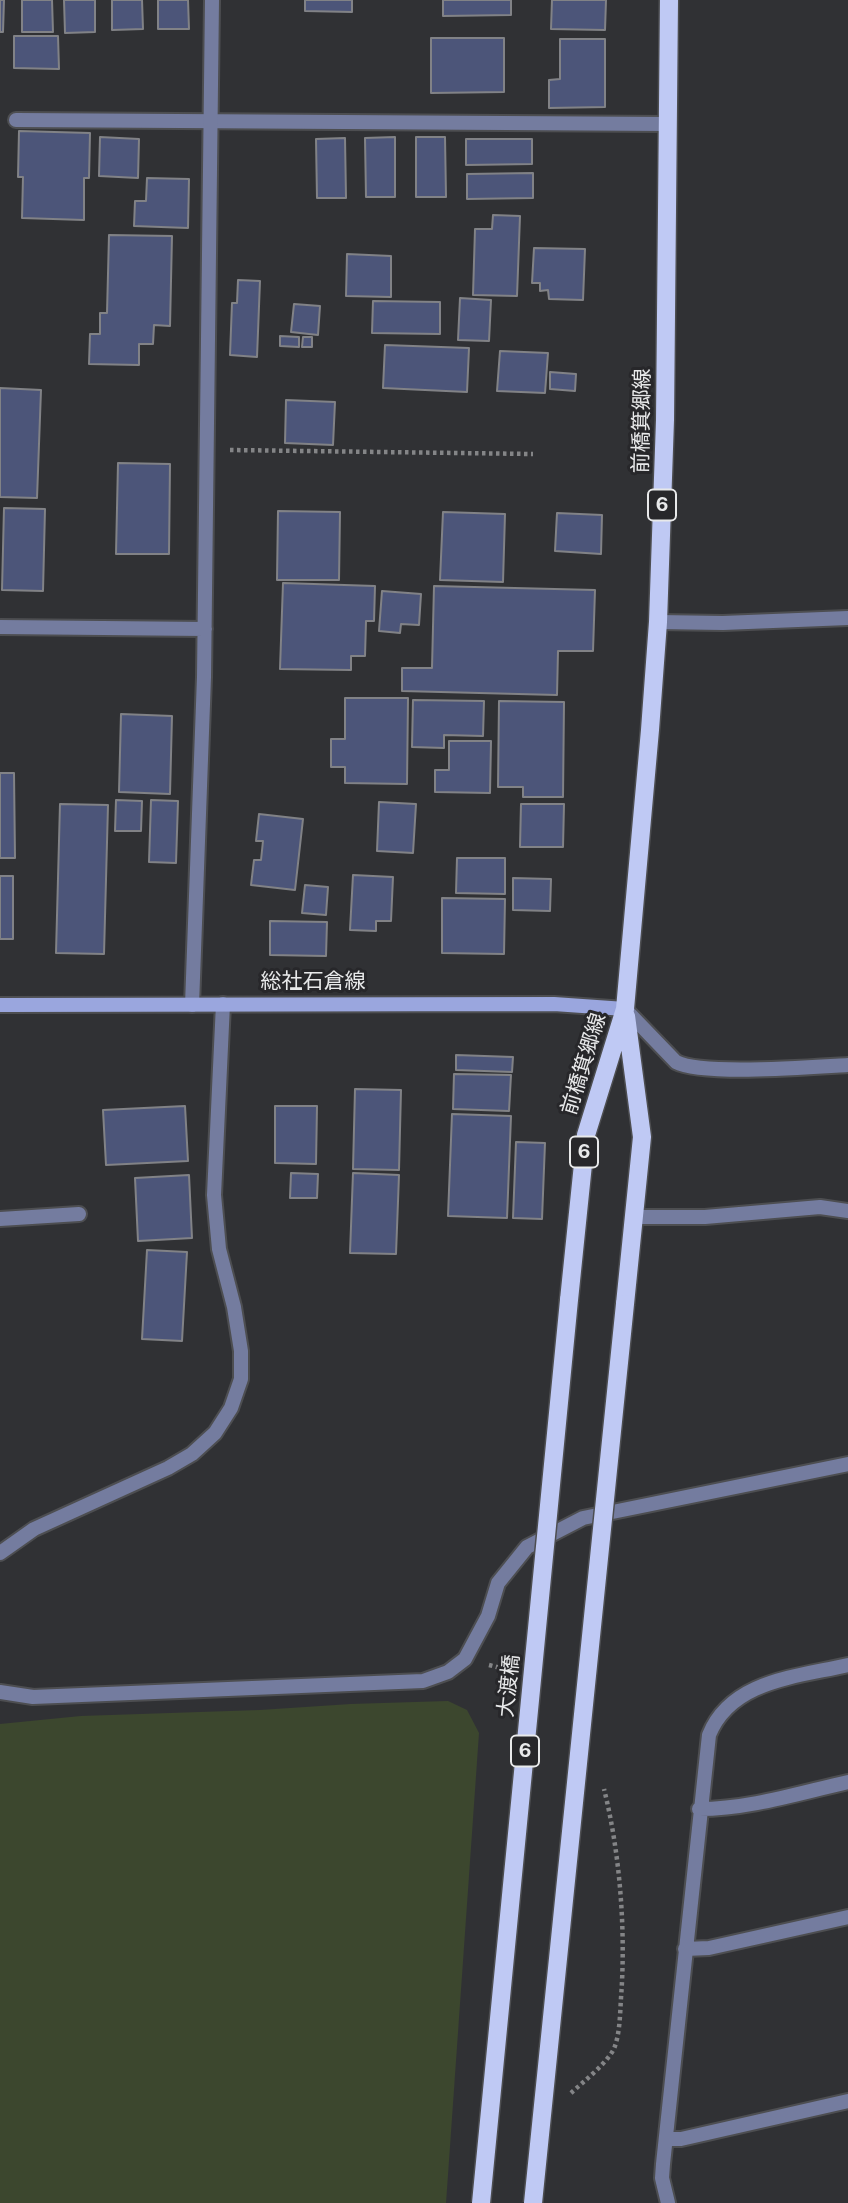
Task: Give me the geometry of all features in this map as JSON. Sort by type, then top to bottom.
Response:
[{"type":"main road","name":"前橋箕郷線","points":[[569,1300],[586,1135],[625,1009],[658,622],[667,323],[668,0]]},
{"type":"main road","name":"総社石倉線","points":[[0,1005],[554,1003],[625,1009]]},
{"type":"main road","name":"前橋箕郷線","points":[[533,2203],[642,1137],[625,1009]]},
{"type":"main road","name":"大渡橋","points":[[481,2203],[569,1300]]},
{"type":"street","points":[[192,1005],[205,629],[212,0]]},
{"type":"street","points":[[16,120],[667,124]]},
{"type":"street","points":[[658,622],[723,623],[848,618]]},
{"type":"street","points":[[0,628],[205,629]]},
{"type":"street","points":[[0,1553],[34,1529],[168,1468],[192,1454],[215,1433],[231,1408],[241,1379],[241,1351],[234,1307],[219,1249],[214,1195],[223,1004]]},
{"type":"street","points":[[625,1009],[676,1062],[685,1067],[719,1069],[848,1065]]},
{"type":"street","points":[[634,1217],[705,1217],[820,1207],[848,1211]]},
{"type":"street","points":[[0,1219],[79,1214]]},
{"type":"street","points":[[0,1692],[33,1698],[423,1681],[448,1672],[465,1659],[488,1616],[498,1583],[527,1546],[583,1518],[848,1464]]},
{"type":"street","points":[[668,2203],[662,2178],[699,1809],[709,1735],[714,1721],[734,1700],[767,1683],[848,1665]]},
{"type":"street","points":[[699,1809],[722,1809],[848,1782]]},
{"type":"street","points":[[685,1949],[709,1948],[848,1917]]},
{"type":"street","points":[[666,2139],[681,2139],[848,2101]]},
{"type":"path","points":[[208,449],[533,454]]},
{"type":"green space","points":[[448,1701],[467,1710],[479,1733],[446,2203],[0,2203],[0,1724],[81,1716]]},
{"type":"building","points":[[0,0],[4,0],[3,32],[0,32]]},
{"type":"building","points":[[22,0],[52,0],[53,32],[22,32]]},
{"type":"building","points":[[64,0],[95,0],[95,32],[65,33]]},
{"type":"building","points":[[112,0],[142,0],[143,29],[112,30]]},
{"type":"building","points":[[158,0],[188,0],[189,29],[158,29]]},
{"type":"building","points":[[305,0],[352,0],[352,12],[305,11]]},
{"type":"building","points":[[443,0],[511,0],[511,15],[443,16]]},
{"type":"building","points":[[552,0],[606,0],[605,30],[551,29]]},
{"type":"building","points":[[14,36],[58,36],[59,69],[14,68]]},
{"type":"building","points":[[431,38],[504,38],[504,92],[431,93]]},
{"type":"building","points":[[560,39],[605,39],[605,107],[549,108],[549,80],[560,79]]},
{"type":"building","points":[[19,131],[90,133],[89,178],[84,178],[84,220],[22,218],[23,177],[18,177]]},
{"type":"building","points":[[100,137],[139,139],[138,178],[99,176]]},
{"type":"building","points":[[395,137],[395,197],[366,197],[365,138]]},
{"type":"building","points":[[416,137],[445,137],[446,197],[416,197]]},
{"type":"building","points":[[345,138],[346,198],[317,198],[316,139]]},
{"type":"building","points":[[466,139],[532,139],[532,164],[466,165]]},
{"type":"building","points":[[533,173],[533,198],[467,199],[467,174]]},
{"type":"building","points":[[147,178],[189,179],[188,228],[134,226],[135,201],[146,201]]},
{"type":"building","points":[[493,215],[520,216],[517,296],[473,295],[475,229],[492,229]]},
{"type":"building","points":[[109,235],[172,236],[170,326],[154,325],[153,344],[139,344],[139,365],[89,364],[90,334],[100,334],[100,313],[107,313]]},
{"type":"building","points":[[534,248],[585,249],[583,300],[549,299],[548,290],[540,291],[540,283],[532,283]]},
{"type":"building","points":[[347,254],[391,256],[391,297],[346,296]]},
{"type":"building","points":[[238,280],[260,281],[257,357],[230,355],[232,303],[237,303]]},
{"type":"building","points":[[460,298],[491,300],[489,341],[458,340]]},
{"type":"building","points":[[373,301],[440,302],[440,334],[372,333]]},
{"type":"building","points":[[294,304],[320,306],[318,335],[291,332]]},
{"type":"building","points":[[280,336],[299,337],[299,347],[280,346]]},
{"type":"building","points":[[303,337],[312,337],[312,347],[302,347]]},
{"type":"building","points":[[385,345],[469,348],[467,392],[383,388]]},
{"type":"building","points":[[500,351],[548,353],[545,393],[497,391]]},
{"type":"building","points":[[550,372],[576,374],[575,391],[550,389]]},
{"type":"building","points":[[0,388],[41,390],[37,498],[0,497]]},
{"type":"building","points":[[286,400],[335,402],[333,445],[285,443]]},
{"type":"building","points":[[118,463],[170,464],[169,554],[116,554]]},
{"type":"building","points":[[4,508],[45,509],[43,591],[2,590]]},
{"type":"building","points":[[278,511],[340,512],[339,580],[277,580]]},
{"type":"building","points":[[443,512],[505,514],[503,582],[440,580]]},
{"type":"building","points":[[557,513],[602,515],[601,554],[555,551]]},
{"type":"building","points":[[283,583],[375,586],[374,621],[366,621],[365,656],[351,656],[351,670],[280,669]]},
{"type":"building","points":[[434,586],[595,590],[593,651],[558,651],[557,695],[402,691],[402,668],[432,668]]},
{"type":"building","points":[[382,591],[421,594],[419,625],[401,624],[400,633],[379,631]]},
{"type":"building","points":[[345,698],[408,698],[407,784],[345,783],[345,767],[331,767],[331,739],[345,739]]},
{"type":"building","points":[[413,700],[484,701],[483,736],[444,735],[444,748],[412,747]]},
{"type":"building","points":[[499,701],[564,702],[563,797],[523,797],[523,787],[498,787]]},
{"type":"building","points":[[121,714],[172,716],[170,794],[119,792]]},
{"type":"building","points":[[449,741],[491,741],[490,793],[435,792],[435,770],[449,770]]},
{"type":"building","points":[[0,773],[14,773],[15,858],[0,858]]},
{"type":"building","points":[[116,800],[142,801],[141,831],[115,831]]},
{"type":"building","points":[[151,800],[178,801],[176,863],[149,862]]},
{"type":"building","points":[[379,802],[416,804],[413,853],[377,851]]},
{"type":"building","points":[[60,804],[108,805],[104,954],[56,953]]},
{"type":"building","points":[[521,804],[564,804],[563,847],[520,847]]},
{"type":"building","points":[[259,814],[303,819],[295,890],[251,885],[254,860],[261,860],[263,841],[256,841]]},
{"type":"building","points":[[457,858],[505,858],[505,894],[456,893]]},
{"type":"building","points":[[353,875],[393,877],[391,921],[376,921],[376,931],[350,930]]},
{"type":"building","points":[[0,876],[13,876],[13,939],[0,939]]},
{"type":"building","points":[[513,878],[551,879],[550,911],[513,910]]},
{"type":"building","points":[[305,885],[328,887],[326,915],[302,913]]},
{"type":"building","points":[[442,898],[505,899],[504,954],[442,953]]},
{"type":"building","points":[[270,921],[327,922],[326,956],[270,955]]},
{"type":"building","points":[[456,1055],[513,1057],[512,1072],[456,1070]]},
{"type":"building","points":[[454,1074],[511,1075],[509,1111],[453,1109]]},
{"type":"building","points":[[355,1089],[401,1090],[399,1170],[353,1169]]},
{"type":"building","points":[[185,1106],[188,1161],[106,1165],[103,1110]]},
{"type":"building","points":[[275,1106],[317,1106],[316,1164],[275,1163]]},
{"type":"building","points":[[452,1114],[511,1116],[507,1218],[448,1216]]},
{"type":"building","points":[[516,1142],[545,1143],[542,1219],[513,1218]]},
{"type":"building","points":[[291,1173],[318,1174],[317,1198],[290,1198]]},
{"type":"building","points":[[353,1173],[399,1175],[396,1254],[350,1253]]},
{"type":"building","points":[[189,1175],[192,1238],[138,1241],[135,1178]]},
{"type":"building","points":[[147,1250],[187,1252],[182,1341],[142,1339]]}]
